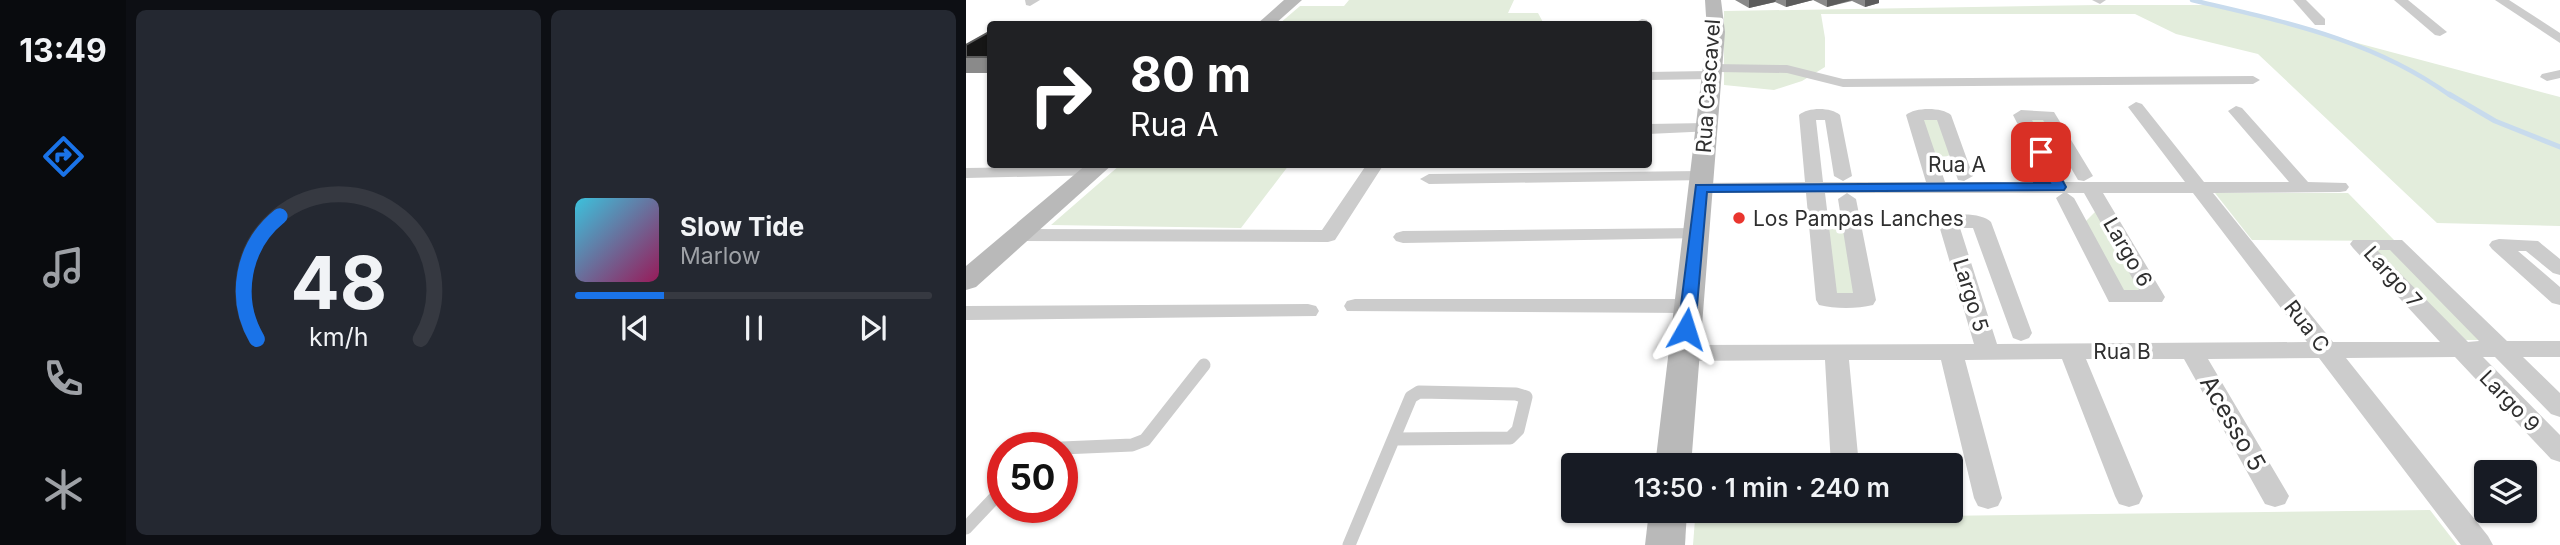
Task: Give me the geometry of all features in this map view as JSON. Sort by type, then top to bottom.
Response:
[{"type":"main road","points":[[1269,21],[1294,0]]},
{"type":"main road","name":"Rua Cascavel","points":[[1674,453],[1716,32],[1713,0]]},
{"type":"main road","points":[[966,281],[1098,168]]},
{"type":"main road","points":[[1665,545],[1667,523]]},
{"type":"street","points":[[2299,0],[2320,22]]},
{"type":"street","points":[[2400,0],[2440,32]]},
{"type":"street","points":[[2501,0],[2560,39]]},
{"type":"street","points":[[1652,76],[1787,69],[1843,83],[2253,80]]},
{"type":"street","name":"Rua C","points":[[2136,107],[2478,545]]},
{"type":"street","points":[[2236,111],[2303,187]]},
{"type":"street","name":"Largo 6","points":[[2073,157],[2048,115],[2021,114],[2118,297],[2154,297],[2091,188]]},
{"type":"street","points":[[1807,115],[1832,115],[1842,169],[1815,188],[1849,208],[1865,300],[1827,300],[1807,115]]},
{"type":"street","points":[[1937,187],[1914,115],[1942,115],[1964,176]]},
{"type":"street","points":[[1652,129],[1707,128]]},
{"type":"street","points":[[1930,168],[1957,156]]},
{"type":"street","points":[[2058,185],[2073,157]]},
{"type":"street","points":[[2073,157],[2091,188],[2077,221]]},
{"type":"street","points":[[966,173],[1098,168]]},
{"type":"street","points":[[1019,235],[1328,236],[1373,168]]},
{"type":"street","name":"Rua A","points":[[1429,179],[1701,182],[1815,188],[2058,185],[2091,188],[2340,187]]},
{"type":"street","name":"Largo 5","points":[[1988,351],[1948,222],[1981,222],[2021,333]]},
{"type":"street","points":[[1403,237],[1696,234]]},
{"type":"street","name":"Largo 7","points":[[2461,349],[2360,244],[2395,244],[2501,349]]},
{"type":"street","points":[[2560,269],[2531,245],[2499,245],[2560,298]]},
{"type":"street","points":[[1979,320],[2008,300]]},
{"type":"street","points":[[1355,306],[1689,306]]},
{"type":"street","points":[[966,313],[1308,311]]},
{"type":"street","name":"Largo 9","points":[[2461,349],[2560,452]]},
{"type":"street","name":"Largo 9","points":[[2501,349],[2560,408]]},
{"type":"street","name":"Rua B","points":[[1684,353],[2560,349]]},
{"type":"street","name":"Acesso 5","points":[[2191,350],[2275,496]]},
{"type":"street","points":[[1951,351],[1988,498]]},
{"type":"street","points":[[2071,351],[2129,496]]},
{"type":"street","points":[[1836,352],[1844,453]]},
{"type":"street","points":[[2514,405],[2530,379]]},
{"type":"lane","points":[[1078,447],[1132,445],[1145,440],[1204,365]]},
{"type":"lane","points":[[1349,545],[1411,397],[1419,392],[1516,394],[1526,397],[1518,430],[1510,438],[1395,439]]},
{"type":"lane","points":[[966,528],[987,506]]},
{"type":"green space","points":[[1349,0],[1514,0],[1508,13],[1538,13],[1542,21],[1282,21],[1300,6],[1344,6]]},
{"type":"green space","points":[[2215,5],[2560,97],[2560,226],[2437,223],[2258,54],[2176,34],[2135,14],[1821,14],[1825,38],[1825,67],[1802,81],[1774,90],[1724,85],[1724,11]]},
{"type":"green space","points":[[2027,117],[2044,117],[2067,156],[2053,165]]},
{"type":"green space","points":[[1920,118],[1937,118],[1950,155],[1934,161]]},
{"type":"green space","points":[[1117,168],[1287,168],[1241,228],[1051,225]]},
{"type":"green space","points":[[2215,193],[2348,193],[2395,241],[2252,240]]},
{"type":"green space","points":[[2097,210],[2144,293],[2122,293],[2084,223]]},
{"type":"green space","points":[[1824,212],[1845,220],[1856,295],[1834,295]]},
{"type":"green space","points":[[2370,248],[2393,248],[2484,340],[2458,340]]},
{"type":"green space","points":[[2430,510],[2457,545],[1693,545],[1695,523],[1963,523],[1963,516]]},
{"type":"building","points":[[987,34],[987,57],[966,57],[966,45]]},
{"type":"waterway","points":[[2192,0],[2294,25],[2359,46],[2421,76],[2451,96]]},
{"type":"waterway","points":[[2449,94],[2495,121],[2560,147]]},
{"type":"place","name":"Los Pampas Lanches","points":[[1739,218]]},
{"type":"route","points":[[1686,329],[1700,188],[2059,187],[2041,152]]}]
